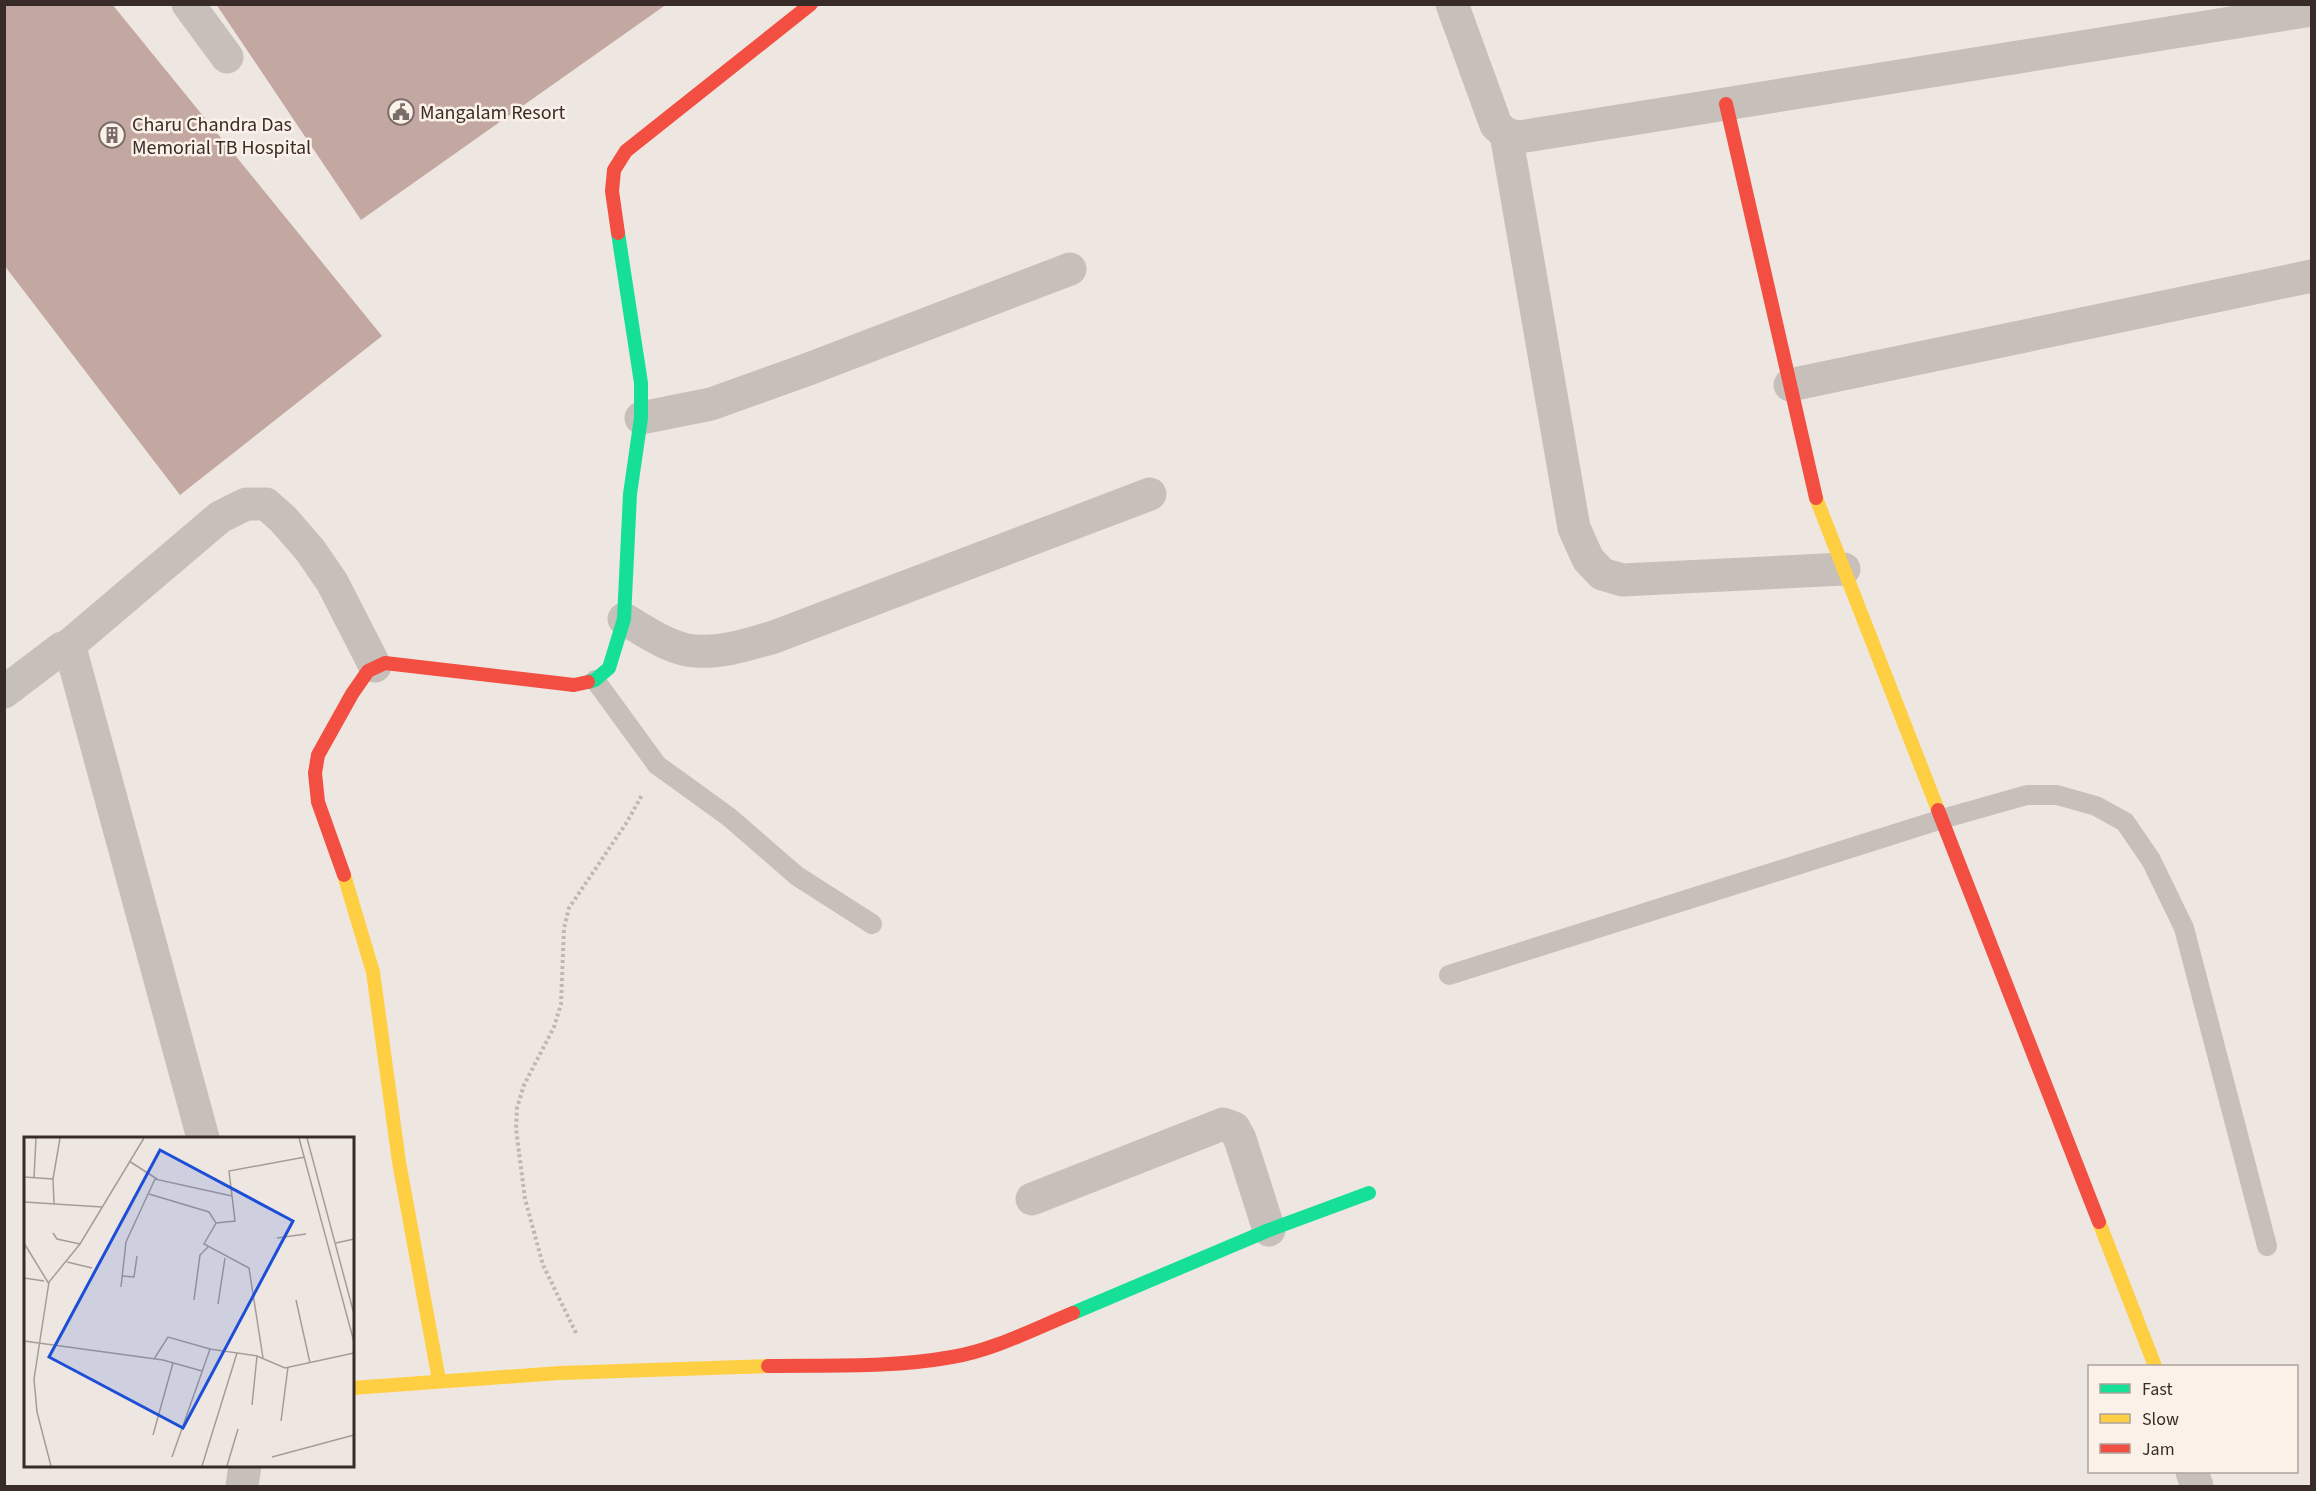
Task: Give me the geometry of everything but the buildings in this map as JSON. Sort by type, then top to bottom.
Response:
[{"type":"street","points":[[188,4],[227,57]]},
{"type":"street","points":[[439,1380],[399,1162],[373,972],[350,892],[318,802],[315,773],[318,755],[352,694],[368,671],[385,663],[574,685],[595,680],[609,668],[624,619],[630,494],[641,418],[641,384],[612,191],[614,170],[626,151],[811,4]]},
{"type":"street","points":[[1452,4],[1496,125],[1506,134],[1520,137],[2312,10]]},
{"type":"street","points":[[1726,104],[1814,494],[2155,1365]]},
{"type":"street","points":[[1506,134],[1574,528],[1588,559],[1602,573],[1622,580],[1844,569]]},
{"type":"street","points":[[641,418],[711,404],[1070,269]]},
{"type":"street","points":[[1790,385],[2312,276]]},
{"type":"street","points":[[624,619],[667,643],[694,652],[730,649],[774,637],[1150,494]]},
{"type":"street","points":[[4,692],[62,648],[67,647],[220,517],[246,504],[266,504],[283,519],[310,550],[332,582],[375,666]]},
{"type":"street","points":[[67,647],[71,651],[203,1137]]},
{"type":"street","points":[[1032,1199],[1223,1124],[1234,1128],[1240,1139],[1269,1230]]},
{"type":"street","points":[[354,1388],[439,1380],[594,1372],[907,1363],[954,1357],[1003,1342],[1269,1230],[1369,1193]]},
{"type":"street","points":[[242,1486],[245,1467]]},
{"type":"lane","points":[[595,680],[657,765],[729,817],[796,876],[872,924]]},
{"type":"lane","points":[[1449,975],[1942,819],[2027,795],[2057,795],[2096,806],[2125,822],[2151,860],[2184,928],[2267,1246]]},
{"type":"path","points":[[594,1372],[543,1266],[525,1199],[516,1129],[517,1108],[524,1085],[554,1027],[561,1004],[564,928],[569,908],[627,822],[657,765]]},
{"type":"traffic: fast","points":[[588,682],[595,680],[609,668],[624,619],[630,494],[641,418],[641,383],[618,233]]},
{"type":"traffic: fast","points":[[1073,1313],[1269,1230],[1369,1193]]},
{"type":"traffic: slow","points":[[1816,498],[1938,810]]},
{"type":"traffic: slow","points":[[344,875],[373,972],[399,1162],[439,1380]]},
{"type":"traffic: slow","points":[[2099,1222],[2155,1365]]},
{"type":"traffic: slow","points":[[354,1388],[560,1373],[768,1366]]},
{"type":"traffic: jam","points":[[618,233],[612,191],[614,170],[626,151],[811,4]]},
{"type":"traffic: jam","points":[[1726,104],[1816,498]]},
{"type":"traffic: jam","points":[[344,875],[318,802],[315,773],[318,755],[352,694],[368,671],[385,663],[574,685],[588,682]]},
{"type":"traffic: jam","points":[[1938,810],[2099,1222]]},
{"type":"traffic: jam","points":[[768,1366],[837,1366],[929,1361],[968,1354],[1073,1313]]},
{"type":"place","name":"Mangalam Resort","points":[[401,112]]},
{"type":"place","name":"Charu Chandra Das Memorial TB Hospital","points":[[112,135]]}]
